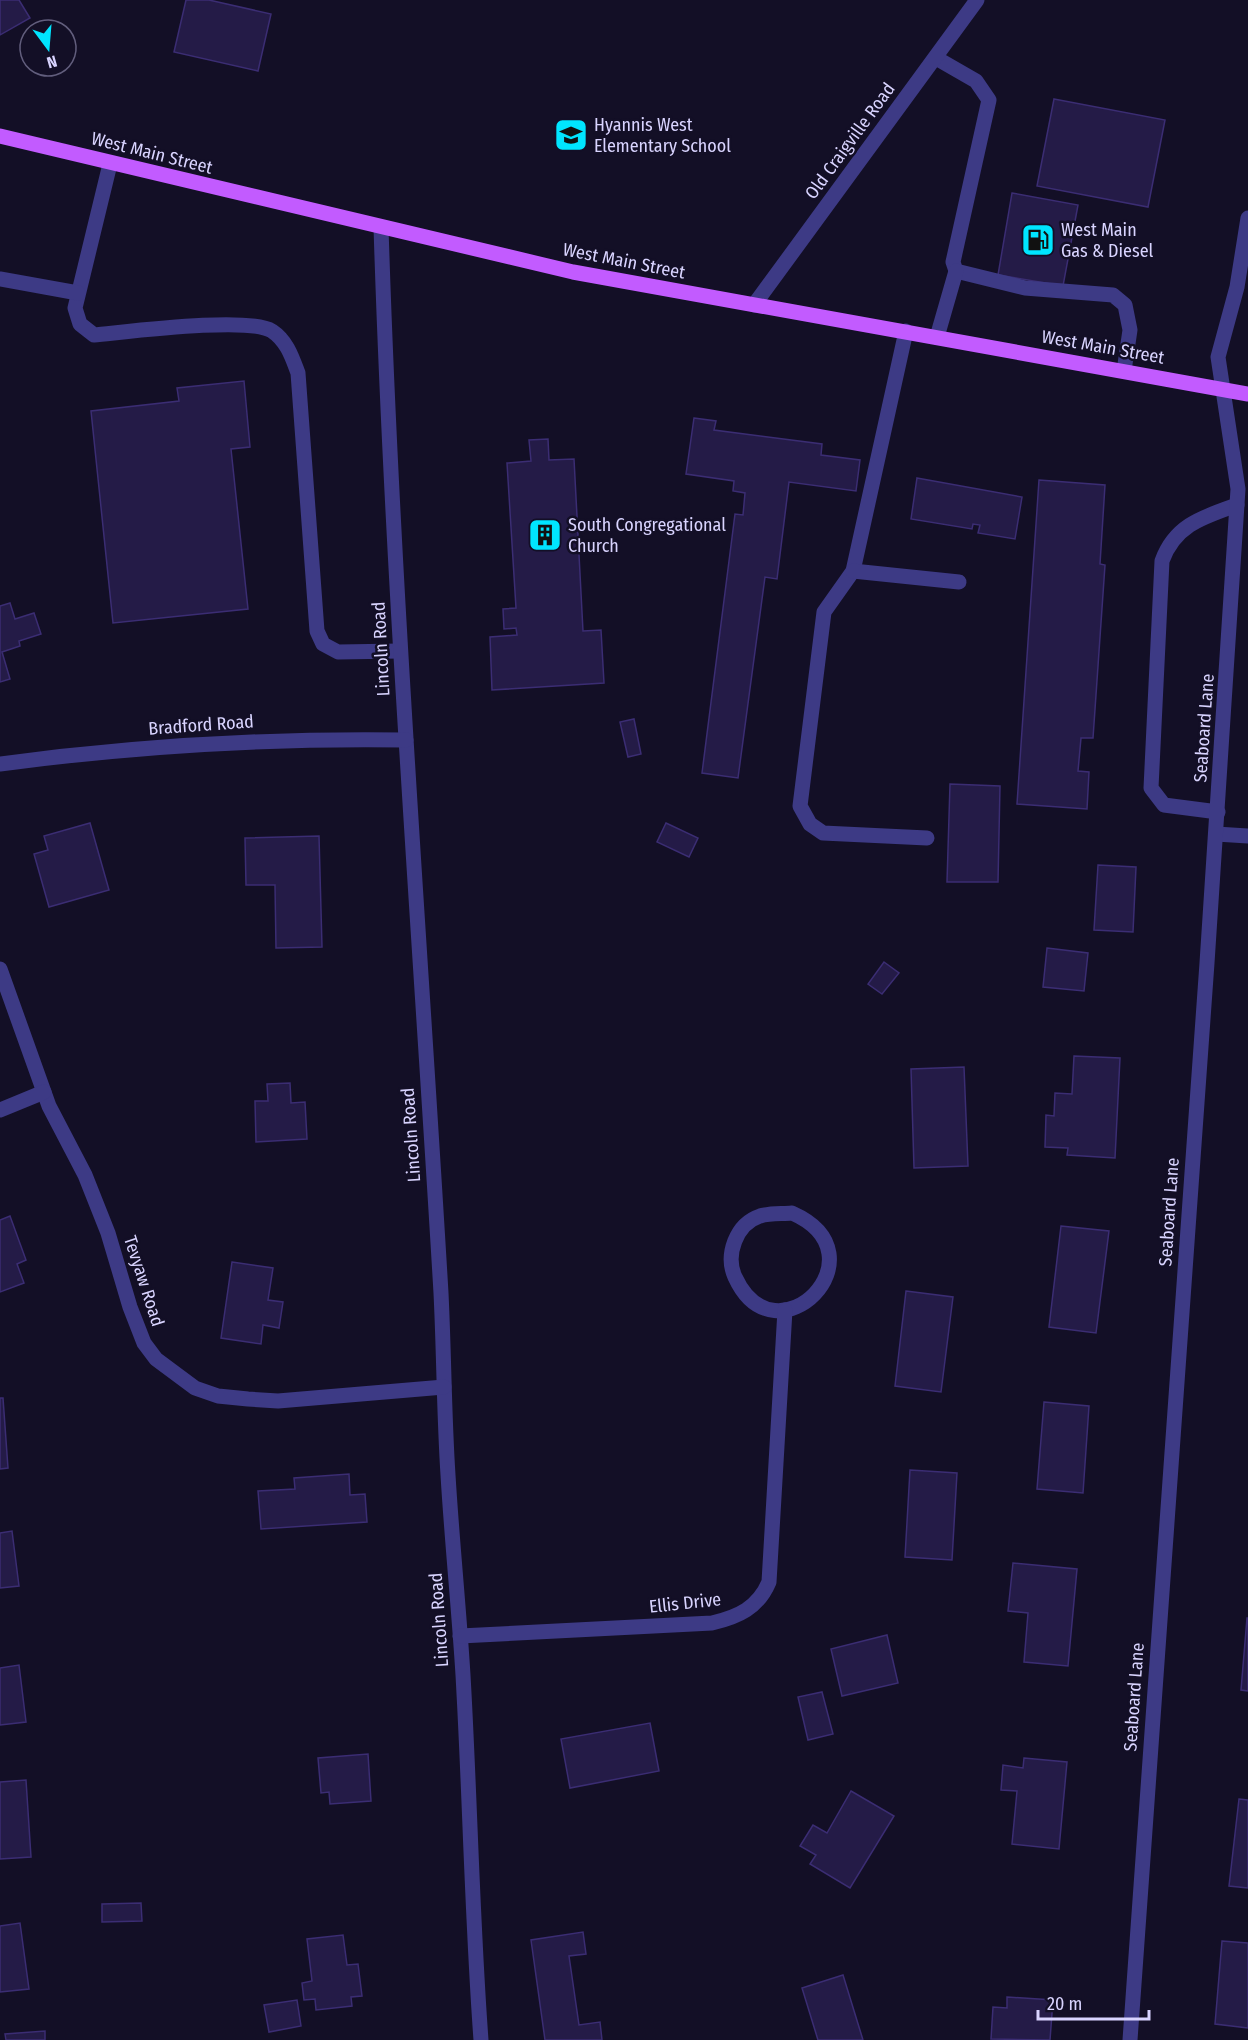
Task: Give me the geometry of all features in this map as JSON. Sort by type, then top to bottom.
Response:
[{"type":"main road","name":"West Main Street","points":[[0,136],[110,164],[573,272],[1248,393]]},
{"type":"street","name":"Old Craigville Road","points":[[754,305],[977,0]]},
{"type":"street","points":[[936,58],[976,81],[989,100],[954,262],[956,271],[937,337]]},
{"type":"street","points":[[110,164],[75,308],[80,324],[94,335],[241,325],[271,330],[289,348],[298,373],[317,631],[323,644],[338,652],[400,651]]},
{"type":"street","name":"Seaboard Lane","points":[[1130,2040],[1216,834],[1242,525],[1237,505],[1238,489],[1218,357],[1243,287],[1248,218]]},
{"type":"street","name":"Lincoln Road","points":[[381,226],[386,386],[400,651],[460,1636],[481,2040]]},
{"type":"street","points":[[956,271],[1025,288],[1113,295],[1125,305],[1130,330],[1124,371]]},
{"type":"street","points":[[0,279],[78,293]]},
{"type":"street","points":[[906,332],[853,571],[824,612],[800,807],[810,824],[823,833],[927,838]]},
{"type":"street","points":[[1218,812],[1164,805],[1150,788],[1162,573],[1168,546],[1182,529],[1199,518],[1237,505]]},
{"type":"street","points":[[853,571],[959,582]]},
{"type":"street","name":"Bradford Road","points":[[0,764],[69,755],[271,739],[406,740]]},
{"type":"street","points":[[1216,834],[1248,836]]},
{"type":"street","name":"Tevyaw Road","points":[[0,969],[44,1092],[96,1201],[144,1343],[156,1359],[175,1376],[195,1388],[218,1396],[278,1401],[444,1387]]},
{"type":"street","points":[[0,1110],[44,1092]]},
{"type":"street","points":[[792,1213],[811,1222],[823,1237],[828,1253],[824,1285],[803,1305],[785,1310],[765,1309],[753,1299],[735,1276],[733,1245],[746,1224],[759,1216],[792,1213]]},
{"type":"street","name":"Ellis Drive","points":[[460,1636],[711,1623],[731,1618],[757,1603],[769,1582],[785,1310]]},
{"type":"building","points":[[0,0],[19,0],[30,18],[18,18],[18,25],[0,35]]},
{"type":"building","points":[[186,0],[209,0],[271,14],[258,71],[174,52]]},
{"type":"building","points":[[1054,99],[1165,120],[1148,207],[1037,186]]},
{"type":"building","name":"West Main Gas & Diesel","points":[[1012,193],[1078,205],[1063,286],[998,275]]},
{"type":"building","points":[[244,381],[250,447],[231,449],[248,609],[113,623],[91,411],[179,401],[177,388]]},
{"type":"building","points":[[694,418],[716,421],[714,430],[822,444],[821,455],[860,460],[856,491],[789,482],[777,579],[765,577],[738,778],[702,773],[735,514],[743,515],[745,493],[733,491],[734,481],[686,474]]},
{"type":"building","name":"South Congregational Church","points":[[548,439],[549,460],[574,459],[583,631],[601,630],[604,683],[492,690],[490,637],[517,635],[516,628],[504,629],[503,609],[516,608],[507,463],[531,461],[529,440]]},
{"type":"building","points":[[917,478],[1022,497],[1015,539],[978,533],[980,525],[973,524],[972,529],[911,519]]},
{"type":"building","points":[[1039,480],[1105,485],[1100,564],[1105,565],[1093,738],[1081,738],[1078,771],[1089,772],[1087,809],[1017,804]]},
{"type":"building","points":[[10,603],[15,619],[34,613],[41,634],[19,641],[20,646],[2,652],[10,679],[0,682],[0,606]]},
{"type":"building","points":[[634,719],[641,754],[628,757],[620,722]]},
{"type":"building","points":[[950,784],[1000,786],[998,882],[947,882]]},
{"type":"building","points":[[90,823],[109,890],[49,907],[34,854],[48,850],[44,836]]},
{"type":"building","points":[[666,823],[698,838],[689,857],[657,842]]},
{"type":"building","points":[[319,836],[322,947],[276,948],[275,885],[246,885],[245,838]]},
{"type":"building","points":[[1098,865],[1136,867],[1133,932],[1094,930]]},
{"type":"building","points":[[1047,948],[1088,953],[1084,991],[1043,987]]},
{"type":"building","points":[[884,962],[899,973],[882,994],[868,984]]},
{"type":"building","points":[[1074,1056],[1120,1058],[1115,1158],[1067,1155],[1068,1148],[1045,1147],[1046,1115],[1054,1116],[1055,1093],[1072,1094]]},
{"type":"building","points":[[964,1067],[968,1166],[914,1168],[911,1069]]},
{"type":"building","points":[[290,1083],[291,1103],[305,1102],[307,1139],[256,1142],[255,1101],[268,1101],[267,1084]]},
{"type":"building","points":[[10,1216],[26,1260],[17,1264],[24,1283],[0,1292],[0,1220]]},
{"type":"building","points":[[1061,1226],[1109,1231],[1096,1333],[1049,1327]]},
{"type":"building","points":[[232,1262],[273,1268],[268,1300],[283,1302],[279,1328],[263,1325],[261,1344],[221,1338]]},
{"type":"building","points":[[906,1291],[953,1297],[941,1392],[895,1386]]},
{"type":"building","points":[[0,1398],[3,1398],[8,1468],[0,1469]]},
{"type":"building","points":[[1044,1402],[1089,1406],[1083,1493],[1037,1489]]},
{"type":"building","points":[[910,1470],[957,1473],[952,1560],[905,1557]]},
{"type":"building","points":[[349,1474],[350,1495],[365,1494],[367,1522],[261,1529],[258,1491],[295,1489],[294,1478]]},
{"type":"building","points":[[12,1531],[19,1586],[0,1588],[0,1533]]},
{"type":"building","points":[[1013,1563],[1077,1569],[1068,1666],[1024,1662],[1028,1613],[1008,1611]]},
{"type":"building","points":[[1248,1618],[1248,1691],[1241,1690]]},
{"type":"building","points":[[887,1635],[898,1683],[842,1696],[831,1649]]},
{"type":"building","points":[[19,1665],[26,1722],[0,1725],[0,1668]]},
{"type":"building","points":[[822,1692],[833,1734],[808,1740],[798,1697]]},
{"type":"building","points":[[650,1723],[659,1771],[570,1788],[561,1739]]},
{"type":"building","points":[[368,1754],[371,1801],[330,1804],[329,1792],[321,1793],[318,1758]]},
{"type":"building","points":[[1024,1758],[1067,1762],[1059,1849],[1012,1844],[1017,1791],[1001,1790],[1003,1765],[1023,1768]]},
{"type":"building","points":[[26,1780],[31,1857],[0,1859],[0,1782]]},
{"type":"building","points":[[851,1791],[894,1816],[850,1888],[810,1864],[816,1855],[800,1846],[813,1825],[827,1833]]},
{"type":"building","points":[[1239,1799],[1248,1800],[1248,1888],[1229,1886]]},
{"type":"building","points":[[141,1903],[142,1921],[102,1922],[102,1904]]},
{"type":"building","points":[[20,1923],[29,1989],[0,1992],[0,1926]]},
{"type":"building","points":[[583,1932],[586,1954],[569,1956],[579,2025],[600,2022],[602,2040],[545,2040],[531,1940]]},
{"type":"building","points":[[343,1935],[347,1965],[358,1964],[362,1996],[351,1997],[352,2006],[316,2010],[315,1999],[304,2000],[302,1983],[312,1981],[307,1939]]},
{"type":"building","points":[[1222,1941],[1248,1943],[1248,2028],[1215,2024]]},
{"type":"building","points":[[843,1975],[863,2040],[818,2040],[802,1988]]},
{"type":"building","points":[[1007,1997],[1053,2000],[1050,2040],[991,2039],[993,2007],[1007,2008]]},
{"type":"building","points":[[297,2000],[301,2026],[269,2032],[264,2005]]},
{"type":"building","points":[[45,2031],[45,2040],[6,2040],[5,2034]]},
{"type":"place","name":"Hyannis West Elementary School","points":[[571,135]]},
{"type":"place","name":"West Main Gas & Diesel","points":[[1038,240]]},
{"type":"place","name":"South Congregational Church","points":[[545,535]]}]
